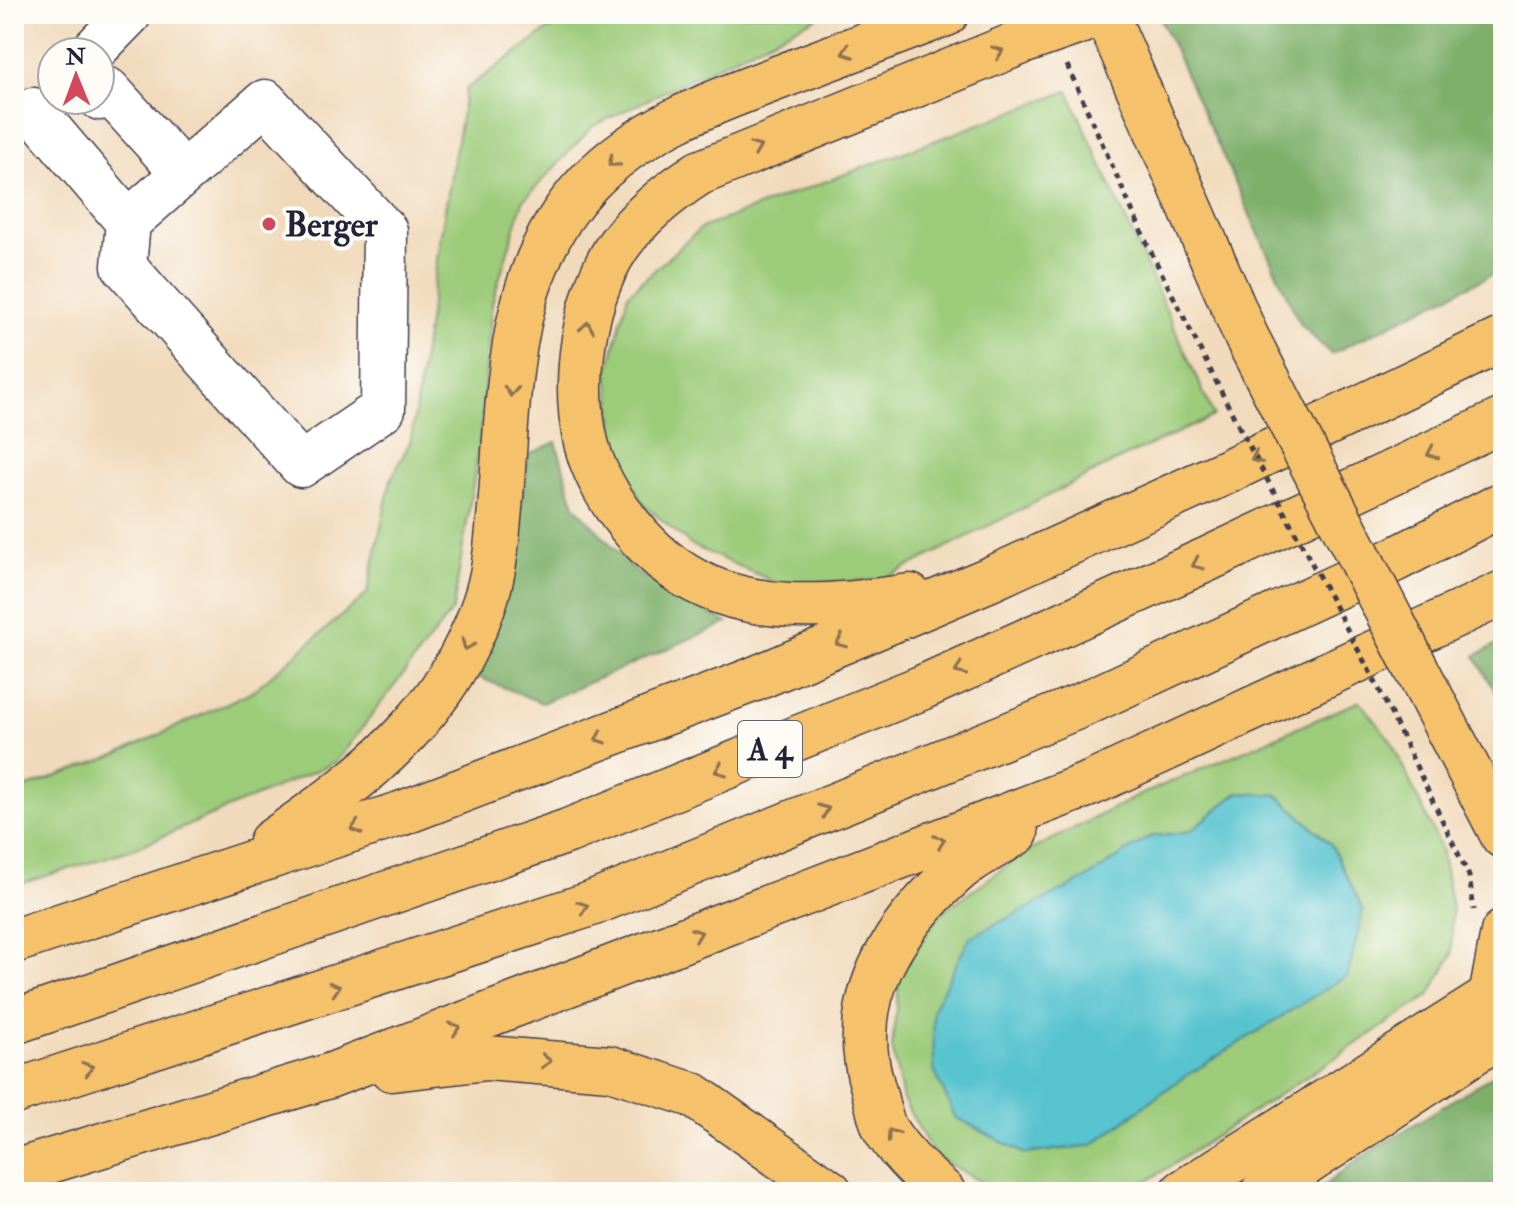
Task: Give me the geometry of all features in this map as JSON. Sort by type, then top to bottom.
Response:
[{"type":"main road","points":[[236,866],[337,796],[380,761],[416,726],[464,653],[485,602],[496,551],[517,326],[527,282],[544,242],[589,182],[649,134],[712,103],[946,14]]},
{"type":"main road","points":[[990,579],[913,596],[836,606],[793,607],[751,600],[710,586],[675,568],[636,531],[614,503],[594,468],[585,433],[583,355],[587,324],[604,272],[619,246],[666,195],[699,173],[739,154],[1050,32],[1104,14],[1246,336],[1503,836]]},
{"type":"main road","points":[[14,941],[400,814],[752,680],[990,579],[1226,472],[1503,339]]},
{"type":"main road","name":"A 4","points":[[14,1022],[568,831],[921,688],[1208,559],[1503,420]]},
{"type":"main road","name":"A 4","points":[[14,1092],[591,904],[1082,705],[1394,560],[1503,504]]},
{"type":"main road","points":[[14,1172],[329,1076],[1092,783],[1503,593]]},
{"type":"main road","points":[[943,1192],[885,1129],[871,1084],[864,1021],[876,974],[895,941],[961,868],[1092,783]]},
{"type":"main road","points":[[1488,924],[1499,1006]]},
{"type":"main road","points":[[1183,1192],[1499,1006]]},
{"type":"main road","points":[[1263,1192],[1499,1006]]},
{"type":"main road","points":[[329,1076],[487,1058],[610,1068],[693,1095],[830,1192]]},
{"type":"street","points":[[108,36],[129,14]]},
{"type":"street","points":[[116,99],[183,173]]},
{"type":"street","points":[[265,102],[385,231],[383,409],[301,465],[124,266],[128,222],[265,102]]},
{"type":"street","points":[[33,113],[128,222]]},
{"type":"path","points":[[1050,32],[1149,248],[1238,425],[1379,689],[1469,876],[1488,924]]},
{"type":"green space","points":[[570,14],[824,14],[593,126],[523,201],[492,303],[479,446],[453,609],[336,762],[133,849],[14,886],[14,792],[118,754],[253,691],[367,594],[391,479],[411,440],[440,239],[466,89]]},
{"type":"green space","points":[[1158,14],[1503,14],[1503,269],[1331,354],[1300,324]]},
{"type":"green space","points":[[1068,91],[1214,416],[1126,456],[882,580],[779,584],[691,545],[644,505],[616,451],[608,372],[628,294],[701,228]]},
{"type":"green space","points":[[556,442],[575,506],[636,572],[727,623],[542,703],[478,677],[515,558],[528,455]]},
{"type":"green space","points":[[1503,641],[1503,705],[1475,656]]},
{"type":"green space","points":[[1360,701],[1391,741],[1441,848],[1452,909],[1452,955],[1429,996],[1143,1184],[1110,1192],[998,1192],[934,1155],[903,1100],[892,1047],[900,974],[941,913],[1023,854],[1138,796]],"holes":[[[1238,793],[1278,795],[1331,844],[1363,910],[1175,1083],[1092,1145],[1025,1154],[955,1117],[1084,880],[1149,837],[1190,831]]]},
{"type":"green space","points":[[1503,1069],[1503,1192],[1316,1192],[1357,1160]]},
{"type":"water","points":[[1238,793],[1277,795],[1331,844],[1363,910],[1348,975],[1175,1083],[1092,1145],[1025,1154],[955,1117],[934,1070],[933,1009],[970,937],[1084,880],[1149,837],[1190,831]]},
{"type":"place","name":"Berger","points":[[269,224]]}]
